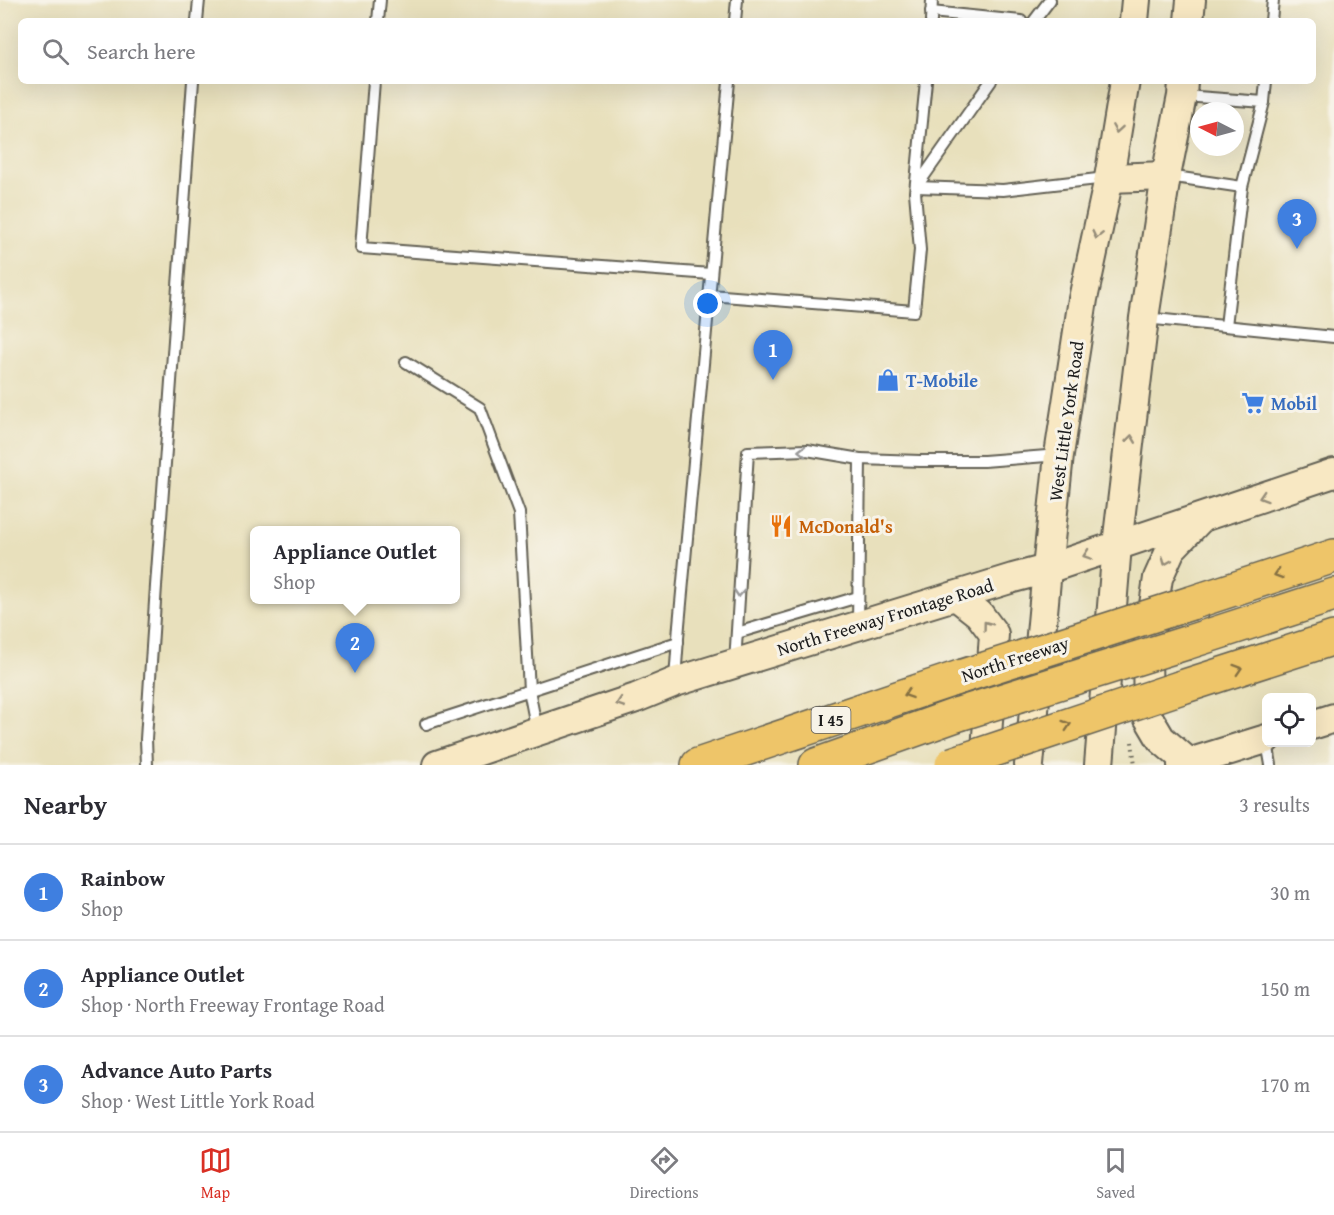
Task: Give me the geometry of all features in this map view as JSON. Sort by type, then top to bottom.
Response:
[{"type":"highway","name":"North Freeway","points":[[698,765],[963,675],[1334,556]]},
{"type":"highway","name":"North Freeway","points":[[816,765],[959,714],[1334,595]]},
{"type":"highway","points":[[950,764],[1334,638]]},
{"type":"main road","points":[[1134,18],[1136,0]]},
{"type":"main road","points":[[1189,18],[1191,0]]},
{"type":"main road","name":"West Little York Road","points":[[1029,765],[1059,455],[1083,299],[1109,178],[1125,84]]},
{"type":"main road","points":[[1099,765],[1117,545],[1144,318],[1182,88]]},
{"type":"main road","points":[[1109,178],[1166,176]]},
{"type":"main road","name":"North Freeway Frontage Road","points":[[437,765],[636,698],[675,682],[1047,569],[1334,473]]},
{"type":"main road","points":[[1203,516],[1171,549],[1158,578],[1147,652],[1148,717],[1161,739],[1185,764],[1262,741]]},
{"type":"main road","points":[[956,596],[979,614],[994,634],[985,765]]},
{"type":"main road","points":[[1316,723],[1334,718]]},
{"type":"lane","points":[[197,18],[199,0]]},
{"type":"lane","points":[[378,18],[380,0]]},
{"type":"lane","points":[[735,18],[737,0]]},
{"type":"lane","points":[[1036,18],[1050,0]]},
{"type":"lane","points":[[1271,18],[1273,0]]},
{"type":"lane","points":[[932,11],[994,18]]},
{"type":"lane","points":[[147,765],[146,739],[156,586],[193,84]]},
{"type":"lane","points":[[374,84],[361,248],[711,274]]},
{"type":"lane","points":[[675,682],[729,84]]},
{"type":"lane","points":[[710,295],[914,312],[920,250],[915,192],[926,84]]},
{"type":"lane","points":[[916,187],[989,84]]},
{"type":"lane","points":[[1226,327],[1242,187],[1264,102],[1266,84]]},
{"type":"lane","points":[[1182,88],[1264,102]]},
{"type":"lane","points":[[1166,176],[1242,187]]},
{"type":"lane","points":[[916,187],[1003,190],[1109,178]]},
{"type":"lane","points":[[1144,318],[1334,337]]},
{"type":"lane","points":[[406,362],[480,408],[519,513],[529,690],[537,731]]},
{"type":"lane","points":[[735,663],[748,452],[807,450],[860,459],[920,461],[984,461],[1059,455]]},
{"type":"lane","points":[[858,626],[860,459]]},
{"type":"lane","points":[[737,633],[858,597]]},
{"type":"lane","points":[[426,724],[678,642]]},
{"type":"lane","points":[[1268,747],[1271,765]]},
{"type":"place","name":"Advance Auto Parts","points":[[1297,249]]},
{"type":"place","name":"Rainbow","points":[[773,380]]},
{"type":"place","name":"T-Mobile","points":[[888,380]]},
{"type":"place","name":"Mobil","points":[[1253,403]]},
{"type":"place","name":"McDonald's","points":[[781,526]]},
{"type":"place","name":"Appliance Outlet","points":[[355,673]]}]
